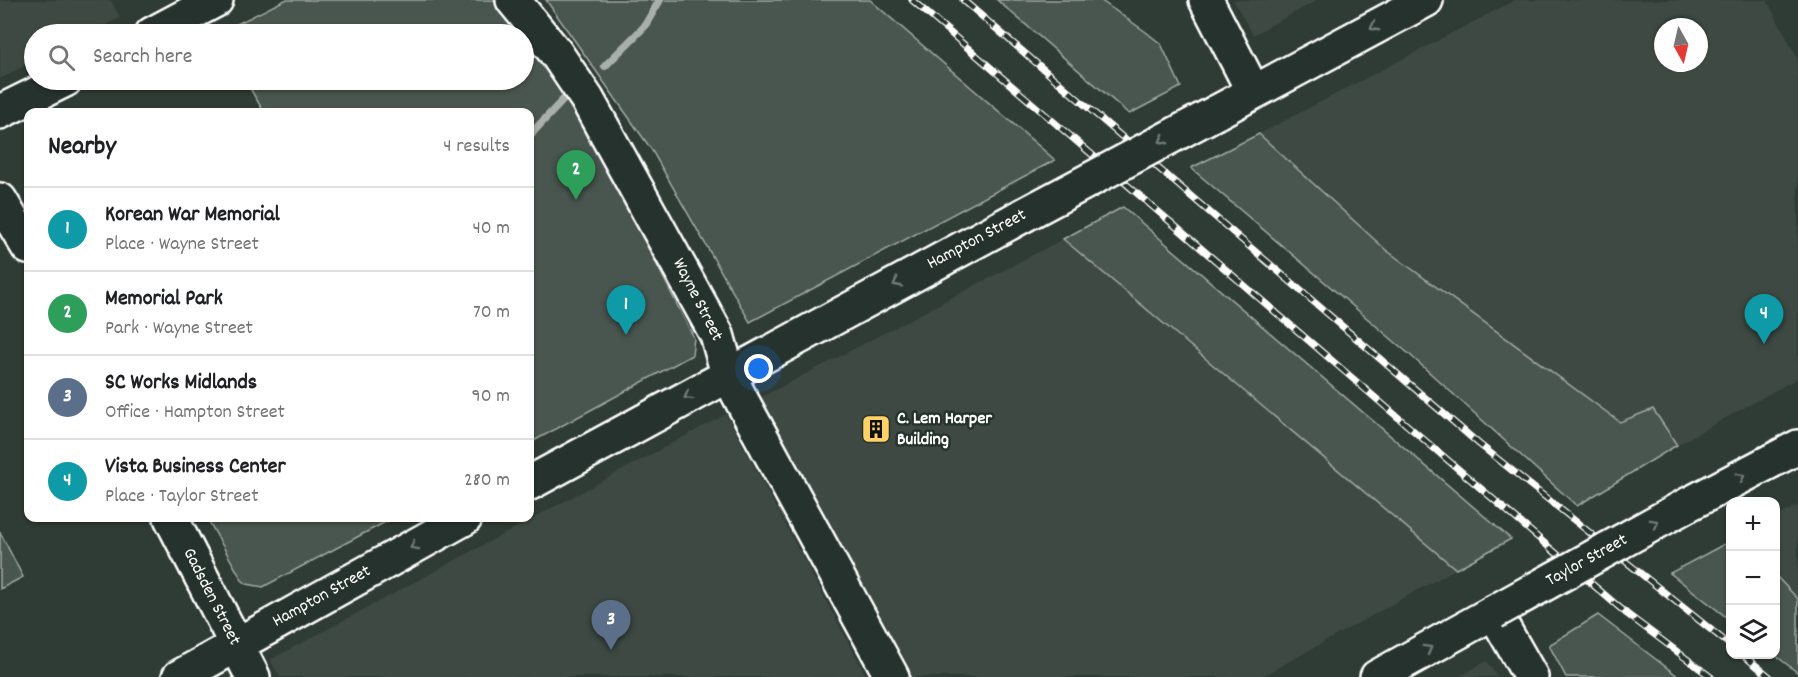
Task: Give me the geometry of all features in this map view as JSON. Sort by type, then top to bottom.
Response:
[{"type":"main road","points":[[171,24],[216,0]]},
{"type":"main road","name":"Wayne Street","points":[[513,0],[532,24]]},
{"type":"main road","points":[[1206,0],[1254,91]]},
{"type":"main road","name":"Hampton Street","points":[[534,481],[1426,0]]},
{"type":"main road","name":"Wayne Street","points":[[534,26],[556,53],[587,99],[717,335],[728,375],[892,677]]},
{"type":"main road","points":[[0,112],[45,90]]},
{"type":"main road","points":[[0,200],[24,241]]},
{"type":"main road","name":"Taylor Street","points":[[1377,677],[1689,504],[1798,447]]},
{"type":"main road","name":"Gadsden Street","points":[[173,522],[253,677]]},
{"type":"main road","name":"Hampton Street","points":[[179,677],[458,522]]},
{"type":"main road","points":[[1494,612],[1531,677]]},
{"type":"shaded area","points":[[0,0],[111,0],[120,18],[108,24],[24,24],[24,66],[0,79]]},
{"type":"shaded area","points":[[285,0],[494,0],[512,24],[237,24]]},
{"type":"shaded area","points":[[546,0],[870,0],[1055,160],[750,322],[651,149]]},
{"type":"shaded area","points":[[997,0],[1100,0],[1161,44],[1181,87],[1129,114]]},
{"type":"shaded area","points":[[1233,0],[1318,0],[1253,35]]},
{"type":"shaded area","points":[[1515,0],[1767,0],[1798,59],[1798,378],[1677,445],[1653,409],[1620,423],[1386,250],[1259,134]]},
{"type":"shaded area","points":[[534,53],[572,110],[636,223],[694,338],[692,355],[534,441],[534,108],[262,108],[251,90],[534,90]]},
{"type":"shaded area","points":[[1259,134],[1386,250],[1620,422],[1653,409],[1677,445],[1577,506],[1409,354],[1191,168]]},
{"type":"shaded area","points":[[1123,207],[1511,539],[1456,569],[1063,239]]},
{"type":"shaded area","points":[[1063,239],[1456,569],[1261,677],[907,677],[756,400]]},
{"type":"shaded area","points":[[726,414],[867,677],[280,677],[270,660],[526,522],[534,522],[534,518]]},
{"type":"shaded area","points":[[1798,505],[1798,599],[1780,580],[1780,515]]},
{"type":"shaded area","points":[[209,522],[385,522],[263,587],[247,584],[242,580]]},
{"type":"shaded area","points":[[0,532],[23,577],[0,589]]},
{"type":"shaded area","points":[[1726,543],[1726,617],[1670,573]]},
{"type":"shaded area","points":[[1780,580],[1798,599],[1798,673],[1780,659]]},
{"type":"shaded area","points":[[1598,615],[1679,677],[1566,677],[1549,645]]},
{"type":"shaded area","points":[[1487,661],[1497,677],[1458,677]]},
{"type":"waterway","points":[[605,66],[644,27],[660,0]]},
{"type":"waterway","points":[[534,131],[564,99]]},
{"type":"railway","points":[[912,0],[1627,614],[1711,677]]},
{"type":"railway","points":[[963,0],[1479,444],[1726,642]]},
{"type":"railway","points":[[1748,659],[1770,677]]},
{"type":"place","name":"Memorial Park","points":[[576,200]]},
{"type":"place","name":"Korean War Memorial","points":[[626,335]]},
{"type":"place","name":"Vista Business Center","points":[[1764,344]]},
{"type":"place","name":"C. Lem Harper Building","points":[[876,429]]},
{"type":"place","name":"SC Works Midlands","points":[[611,650]]}]
